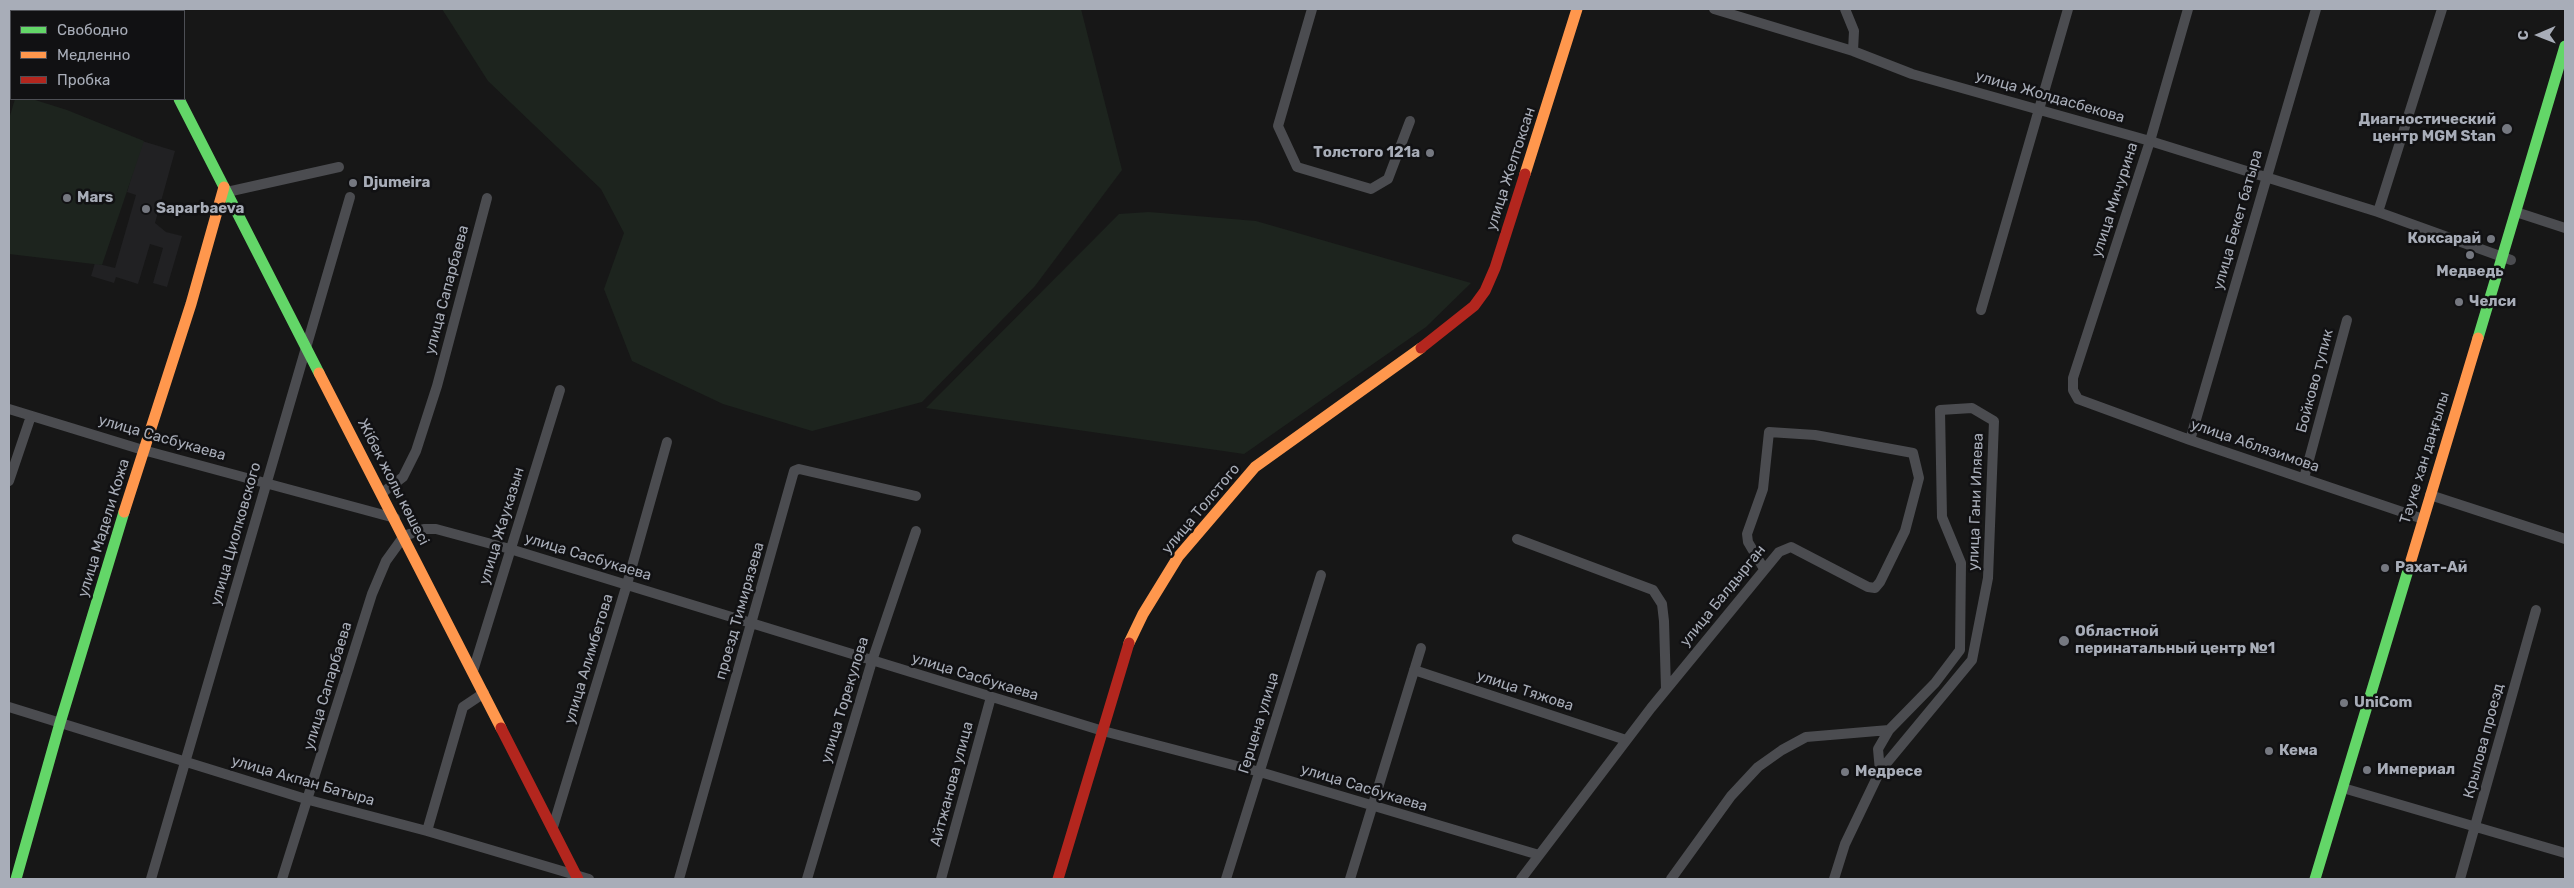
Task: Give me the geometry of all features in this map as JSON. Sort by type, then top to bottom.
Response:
[{"type":"main road","name":"улица Желтоксан","points":[[1451,326],[1474,306],[1485,291],[1495,268],[1577,9]]},
{"type":"main road","name":"Тәуке хан даңғылы","points":[[2521,217],[2565,46]]},
{"type":"main road","name":"Тәуке хан даңғылы","points":[[2314,879],[2346,789],[2506,258],[2521,217],[2565,75]]},
{"type":"main road","name":"Жібек жолы көшесі","points":[[180,100],[578,878]]},
{"type":"main road","name":"улица Мадели Кожа","points":[[16,879],[60,723],[143,450],[226,189]]},
{"type":"main road","name":"улица Толстого","points":[[1058,879],[1130,640],[1143,614],[1178,556],[1255,467],[1451,326]]},
{"type":"main road","name":"Тәуке хан даңғылы","points":[[2323,879],[2346,789],[2423,519],[2434,497]]},
{"type":"street","points":[[1312,9],[1278,126],[1297,167],[1371,189],[1388,179],[1410,122]]},
{"type":"street","name":"улица Жолдасбекова","points":[[1714,9],[1853,51],[1912,74],[2150,141],[2378,212],[2506,258]]},
{"type":"street","points":[[1845,9],[1854,31],[1853,51]]},
{"type":"street","points":[[1981,310],[2068,9]]},
{"type":"street","name":"улица Мичурина","points":[[2078,399],[2073,390],[2073,378],[2150,141],[2188,9]]},
{"type":"street","name":"улица Бекет батыра","points":[[2190,440],[2316,9]]},
{"type":"street","points":[[2378,212],[2442,9]]},
{"type":"street","points":[[226,189],[339,167]]},
{"type":"street","name":"улица Циолковского","points":[[151,879],[187,762],[350,197]]},
{"type":"street","name":"улица Сапарбаева","points":[[382,493],[403,478],[416,451],[437,386],[487,198]]},
{"type":"street","points":[[2521,217],[2565,228]]},
{"type":"street","name":"Бойково тупик","points":[[2304,478],[2348,320]]},
{"type":"street","name":"улица Жауказын","points":[[473,671],[560,390]]},
{"type":"street","name":"улица Аблязимова","points":[[2078,399],[2190,440],[2423,519]]},
{"type":"street","name":"улица Гани Иляева","points":[[1834,879],[1845,844],[1880,771],[1972,660],[1988,578],[1994,422],[1972,408],[1940,410],[1942,517],[1961,563],[1960,650],[1935,682],[1892,727]]},
{"type":"street","name":"улица Сасбукаева","points":[[9,409],[143,450],[395,518]]},
{"type":"street","points":[[9,481],[30,416]]},
{"type":"street","name":"улица Балдырган","points":[[1521,879],[1666,689],[1778,552],[1790,547],[1868,587],[1874,588],[1880,582],[1905,530],[1919,478],[1913,453],[1814,435],[1769,432],[1763,489],[1747,534],[1748,542],[1764,569]]},
{"type":"street","name":"улица Алимбетова","points":[[553,827],[627,584],[667,442]]},
{"type":"street","name":"проезд Тимирязева","points":[[679,879],[796,469],[916,496]]},
{"type":"street","points":[[2434,497],[2565,539]]},
{"type":"street","name":"улица Сасбукаева","points":[[404,536],[424,529],[436,530],[510,549],[1103,731],[1260,772],[1539,855]]},
{"type":"street","name":"улица Торекулова","points":[[807,879],[872,661],[916,532]]},
{"type":"street","name":"улица Сапарбаева","points":[[282,879],[309,800],[372,594],[386,560],[404,536]]},
{"type":"street","points":[[1517,539],[1652,590],[1662,604],[1666,689]]},
{"type":"street","name":"Герцена улица","points":[[1226,879],[1321,575]]},
{"type":"street","name":"Крылова проезд","points":[[2460,879],[2536,610]]},
{"type":"street","points":[[1350,879],[1421,648]]},
{"type":"street","name":"улица Тяжова","points":[[1414,670],[1626,740]]},
{"type":"street","points":[[427,831],[463,707],[484,693]]},
{"type":"street","name":"Айтжанова улица","points":[[941,879],[991,697]]},
{"type":"street","name":"улица Акпан Батыра","points":[[9,707],[309,800],[427,831],[578,878],[589,879]]},
{"type":"street","points":[[1880,771],[1878,749],[1892,727]]},
{"type":"street","points":[[1671,879],[1731,796],[1758,767],[1782,750],[1806,737],[1892,727]]},
{"type":"street","points":[[2346,789],[2565,853]]},
{"type":"shaded area","points":[[442,9],[1081,9],[1122,170],[1035,286],[922,402],[812,431],[723,404],[632,361],[604,289],[624,233],[601,189],[488,81]]},
{"type":"shaded area","name":"Mars","points":[[15,100],[35,100],[67,110],[144,141],[102,265],[9,254],[9,119]]},
{"type":"shaded area","name":"Saparbaeva","points":[[142,141],[175,151],[155,223],[166,232],[182,236],[167,287],[153,283],[163,248],[150,244],[138,284],[116,277],[114,283],[91,276],[95,263],[115,268],[136,195],[127,192]]},
{"type":"shaded area","points":[[1149,212],[1256,221],[1471,283],[1426,327],[1244,454],[926,408],[1119,214]]},
{"type":"traffic: fast","points":[[2478,338],[2565,46]]},
{"type":"traffic: fast","points":[[180,100],[319,373]]},
{"type":"traffic: fast","points":[[16,879],[60,723],[124,512]]},
{"type":"traffic: fast","points":[[2315,879],[2409,567]]},
{"type":"traffic: slow","points":[[1525,174],[1577,9]]},
{"type":"traffic: slow","points":[[124,512],[191,304],[224,187]]},
{"type":"traffic: slow","points":[[2409,567],[2478,338]]},
{"type":"traffic: slow","points":[[1129,643],[1143,614],[1178,557],[1255,467],[1421,348]]},
{"type":"traffic: slow","points":[[319,373],[501,728]]},
{"type":"traffic: jam","points":[[1421,348],[1474,306],[1485,291],[1495,268],[1525,174]]},
{"type":"traffic: jam","points":[[1058,879],[1129,643]]},
{"type":"traffic: jam","points":[[501,728],[578,879]]},
{"type":"place","name":"Диагностический центр MGM Stan","points":[[2507,129]]},
{"type":"place","name":"Толстого 121а","points":[[1430,153]]},
{"type":"place","name":"Djumeira","points":[[353,183]]},
{"type":"place","name":"Mars","points":[[67,198]]},
{"type":"place","name":"Saparbaeva","points":[[146,209]]},
{"type":"place","name":"Коксарай","points":[[2491,239]]},
{"type":"place","name":"Медведь","points":[[2470,255]]},
{"type":"place","name":"Челси","points":[[2459,302]]},
{"type":"place","name":"Рахат-Ай","points":[[2385,568]]},
{"type":"place","name":"Областной перинатальный центр №1","points":[[2064,641]]},
{"type":"place","name":"UniCom","points":[[2344,703]]},
{"type":"place","name":"Кема","points":[[2269,751]]},
{"type":"place","name":"Империал","points":[[2367,770]]},
{"type":"place","name":"Медресе","points":[[1845,772]]}]
